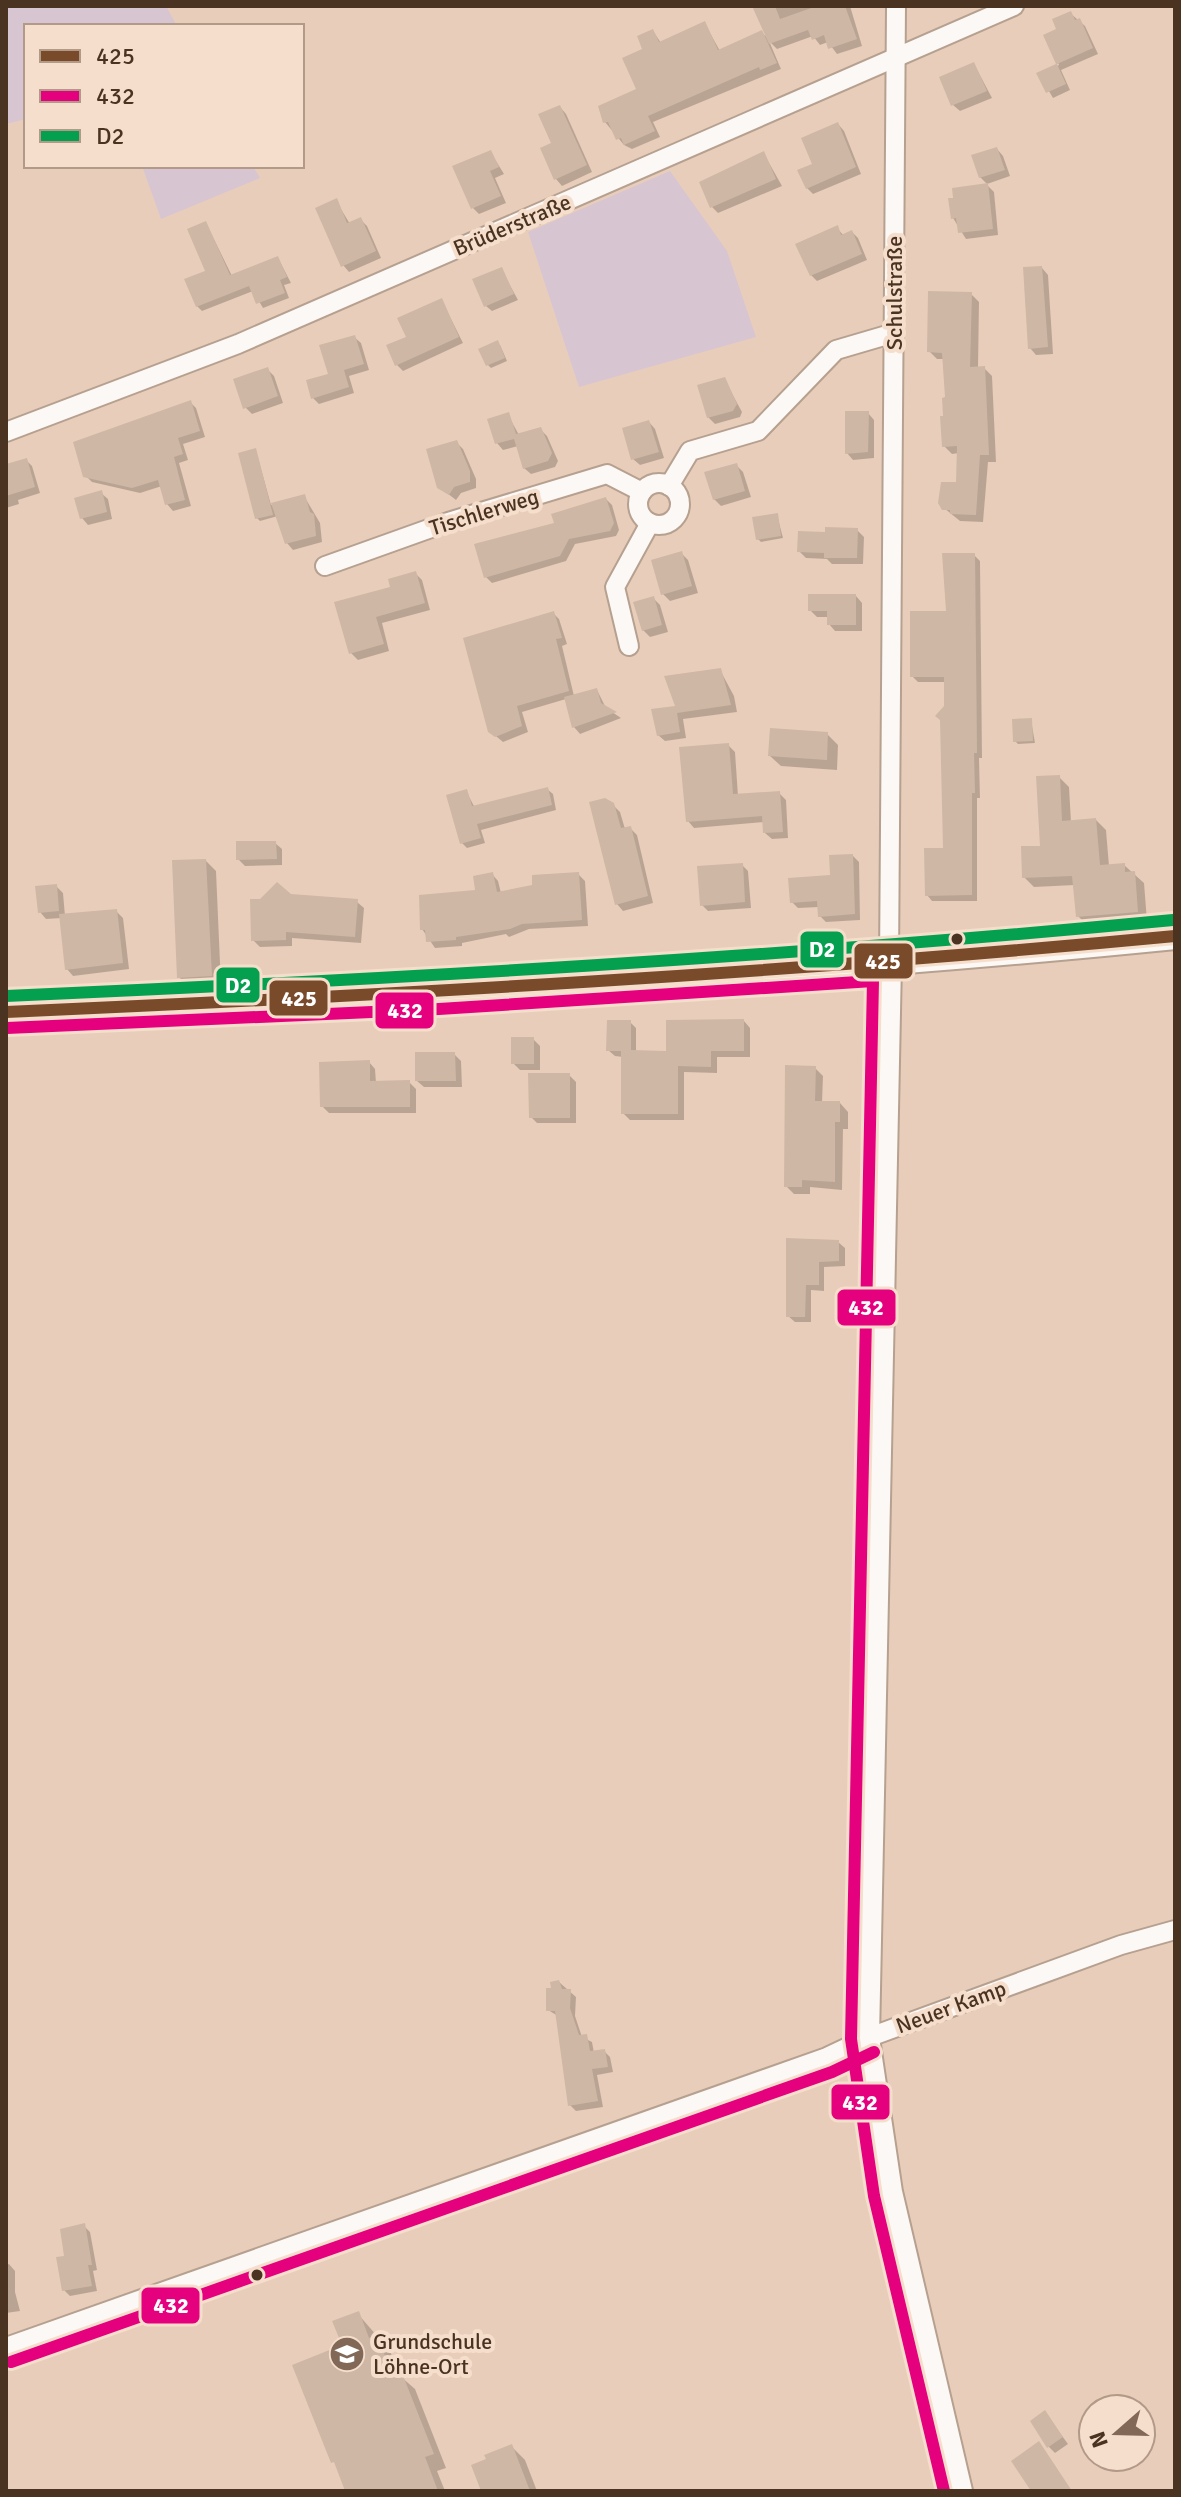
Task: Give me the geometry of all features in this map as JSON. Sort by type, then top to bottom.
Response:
[{"type":"main road","points":[[6,1012],[453,992],[889,964],[1175,936]]},
{"type":"street","name":"Schulstraße","points":[[889,964],[896,6]]},
{"type":"street","name":"Brüderstraße","points":[[6,432],[238,344],[1014,6]]},
{"type":"street","points":[[669,486],[690,451],[758,431],[836,350],[894,333]]},
{"type":"street","name":"Tischlerweg","points":[[325,566],[448,522],[607,474],[642,492]]},
{"type":"street","points":[[654,484],[669,486],[679,500],[675,518],[659,525],[650,523],[639,510],[642,492],[654,484]]},
{"type":"street","points":[[629,646],[615,587],[650,523]]},
{"type":"street","points":[[889,964],[867,2038],[890,2192],[960,2491]]},
{"type":"street","name":"Neuer Kamp","points":[[6,2347],[827,2057],[867,2038],[1121,1945],[1175,1930]]},
{"type":"shaded area","points":[[6,6],[166,6],[176,24],[24,24],[24,120],[6,124]]},
{"type":"shaded area","points":[[143,168],[254,168],[260,178],[161,219]]},
{"type":"shaded area","points":[[670,171],[727,251],[756,337],[579,387],[528,232]]},
{"type":"building","points":[[752,6],[775,6],[780,19],[817,6],[845,6],[857,39],[828,49],[824,35],[812,40],[808,30],[769,44]]},
{"type":"building","points":[[1071,11],[1075,20],[1080,18],[1093,48],[1057,64],[1066,84],[1046,93],[1036,73],[1056,64],[1043,35],[1056,29],[1052,19]]},
{"type":"building","points":[[705,21],[718,50],[762,30],[777,63],[760,70],[759,67],[648,116],[655,131],[624,145],[621,138],[616,140],[608,122],[603,123],[598,106],[636,89],[622,58],[642,49],[637,36],[653,29],[659,42]]},
{"type":"building","points":[[974,62],[987,91],[951,106],[939,77]]},
{"type":"building","points":[[560,105],[587,165],[554,180],[540,148],[551,143],[538,114]]},
{"type":"building","points":[[838,122],[856,167],[806,189],[797,170],[812,164],[801,138]]},
{"type":"building","points":[[997,147],[1005,170],[979,178],[971,155]]},
{"type":"building","points":[[491,150],[499,167],[490,171],[501,196],[471,209],[452,166]]},
{"type":"building","points":[[764,151],[776,179],[710,208],[699,182]]},
{"type":"building","points":[[988,183],[993,229],[958,233],[956,218],[951,219],[948,198],[953,198],[952,188]]},
{"type":"building","points":[[337,198],[347,223],[361,217],[376,251],[341,267],[315,208]]},
{"type":"building","points":[[206,221],[230,275],[278,256],[287,277],[280,280],[285,293],[256,304],[249,286],[196,307],[184,279],[205,271],[187,229]]},
{"type":"building","points":[[838,225],[841,235],[852,230],[862,254],[810,276],[795,244]]},
{"type":"building","points":[[1042,266],[1048,347],[1028,349],[1023,267]]},
{"type":"building","points":[[502,267],[514,294],[484,307],[472,279]]},
{"type":"building","points":[[928,291],[972,292],[970,367],[985,366],[989,455],[980,455],[976,515],[950,514],[950,510],[942,510],[938,503],[941,482],[956,482],[957,446],[942,447],[940,416],[943,416],[942,398],[945,397],[942,353],[927,352]]},
{"type":"building","points":[[442,298],[459,337],[395,366],[386,345],[406,337],[397,318]]},
{"type":"building","points":[[355,335],[364,364],[344,370],[349,387],[311,399],[306,380],[328,374],[319,345]]},
{"type":"building","points":[[498,340],[505,358],[486,366],[478,349]]},
{"type":"building","points":[[268,367],[278,396],[243,409],[233,379]]},
{"type":"building","points":[[725,377],[737,404],[733,411],[707,418],[697,385]]},
{"type":"building","points":[[191,400],[200,431],[178,438],[183,454],[174,457],[185,500],[165,505],[158,480],[132,488],[83,477],[73,442]]},
{"type":"building","points":[[845,411],[869,411],[868,452],[845,454]]},
{"type":"building","points":[[509,412],[516,434],[541,427],[552,453],[548,461],[523,469],[514,439],[495,444],[487,419]]},
{"type":"building","points":[[649,420],[659,452],[631,460],[622,428]]},
{"type":"building","points":[[457,440],[470,471],[470,482],[454,487],[449,495],[437,488],[426,449]]},
{"type":"building","points":[[256,448],[273,515],[255,519],[238,453]]},
{"type":"building","points":[[27,458],[35,487],[6,496],[6,464]]},
{"type":"building","points":[[737,463],[745,491],[713,500],[704,472]]},
{"type":"building","points":[[102,490],[107,512],[80,519],[74,498]]},
{"type":"building","points":[[305,494],[310,512],[314,514],[316,536],[285,544],[271,503]]},
{"type":"building","points":[[606,497],[614,523],[610,531],[569,539],[560,556],[484,578],[474,544],[554,523],[551,514]]},
{"type":"building","points":[[778,513],[781,536],[756,540],[752,517]]},
{"type":"building","points":[[825,527],[858,528],[857,558],[824,558],[824,553],[797,552],[798,531],[825,532]]},
{"type":"building","points":[[682,551],[692,586],[661,595],[651,560]]},
{"type":"building","points":[[942,553],[975,553],[977,753],[974,753],[975,793],[972,793],[972,895],[925,896],[924,848],[943,848],[940,720],[935,716],[944,706],[944,677],[910,677],[910,611],[946,611]]},
{"type":"building","points":[[416,571],[425,603],[376,617],[384,644],[349,654],[334,602],[390,587],[388,579]]},
{"type":"building","points":[[808,594],[856,594],[856,625],[827,625],[827,611],[808,611]]},
{"type":"building","points":[[654,596],[662,625],[642,631],[633,602]]},
{"type":"building","points":[[554,611],[562,638],[556,639],[569,691],[517,706],[522,726],[495,737],[488,732],[463,638]]},
{"type":"building","points":[[721,668],[731,705],[677,713],[680,732],[657,736],[651,709],[675,706],[664,676]]},
{"type":"building","points":[[597,688],[601,703],[617,712],[572,728],[564,697]]},
{"type":"building","points":[[1032,718],[1033,741],[1013,742],[1012,719]]},
{"type":"building","points":[[770,728],[828,732],[827,760],[768,756]]},
{"type":"building","points":[[729,743],[733,794],[780,791],[783,832],[763,833],[762,816],[686,822],[679,747]]},
{"type":"building","points":[[1060,775],[1062,821],[1096,818],[1100,865],[1125,863],[1125,872],[1135,871],[1138,912],[1076,917],[1072,876],[1022,878],[1021,846],[1040,846],[1036,776]]},
{"type":"building","points":[[548,787],[552,805],[477,824],[481,838],[460,844],[446,795],[467,789],[472,806]]},
{"type":"building","points":[[605,798],[614,803],[621,828],[631,826],[648,896],[615,905],[589,802]]},
{"type":"building","points":[[236,841],[276,841],[277,859],[236,860]]},
{"type":"building","points":[[853,854],[855,914],[818,917],[817,901],[790,903],[788,878],[830,875],[829,855]]},
{"type":"building","points":[[206,859],[212,976],[177,978],[172,860]]},
{"type":"building","points":[[743,863],[745,902],[700,906],[697,866]]},
{"type":"building","points":[[493,872],[497,892],[532,885],[532,875],[579,872],[582,920],[522,924],[510,929],[456,937],[456,940],[426,942],[425,930],[420,930],[419,895],[475,890],[473,876]]},
{"type":"building","points":[[277,882],[291,894],[358,899],[355,937],[286,932],[286,940],[251,941],[250,899],[260,899]]},
{"type":"building","points":[[57,884],[59,911],[38,913],[35,886]]},
{"type":"building","points":[[117,909],[123,963],[65,970],[59,914]]},
{"type":"building","points":[[744,1019],[744,1051],[711,1051],[711,1067],[678,1066],[678,1114],[621,1114],[621,1051],[606,1051],[607,1020],[631,1020],[631,1050],[666,1051],[666,1020]]},
{"type":"building","points":[[511,1037],[534,1037],[534,1064],[511,1064]]},
{"type":"building","points":[[415,1052],[455,1052],[456,1081],[415,1081]]},
{"type":"building","points":[[370,1060],[370,1081],[410,1080],[410,1107],[320,1107],[319,1062]]},
{"type":"building","points":[[785,1065],[816,1066],[815,1101],[840,1101],[840,1122],[835,1122],[835,1182],[802,1180],[802,1187],[784,1187]]},
{"type":"building","points":[[528,1073],[570,1073],[570,1118],[529,1118]]},
{"type":"building","points":[[786,1238],[839,1240],[839,1261],[819,1262],[819,1285],[806,1285],[805,1317],[786,1317]]},
{"type":"building","points":[[559,1980],[562,1989],[571,1989],[570,2008],[579,2035],[587,2034],[590,2051],[605,2049],[608,2067],[592,2069],[598,2101],[568,2106],[555,2011],[546,2011],[546,1988],[551,1988],[550,1982]]},
{"type":"building","points":[[85,2223],[92,2286],[62,2291],[56,2257],[64,2256],[60,2229]]},
{"type":"building","points":[[359,2311],[369,2338],[377,2335],[393,2377],[402,2373],[434,2454],[425,2457],[438,2491],[345,2491],[334,2462],[331,2463],[292,2365],[342,2345],[332,2321]]},
{"type":"building","points":[[1045,2410],[1063,2437],[1047,2448],[1030,2421]]},
{"type":"building","points":[[1039,2441],[1072,2491],[1031,2491],[1011,2461]]},
{"type":"building","points":[[512,2444],[530,2491],[481,2491],[471,2465],[486,2459],[484,2455]]},
{"type":"transit line","name":"D2","points":[[6,996],[590,966],[1173,920]]},
{"type":"transit line","name":"425","points":[[6,1012],[591,982],[1175,936]]},
{"type":"transit line","name":"432","points":[[7,1028],[439,1009],[873,981],[851,2039],[874,2196],[944,2491]]},
{"type":"transit line","name":"432","points":[[11,2362],[832,2072],[874,2052]]},
{"type":"place","name":"Grundschule Löhne-Ort","points":[[347,2354]]}]
